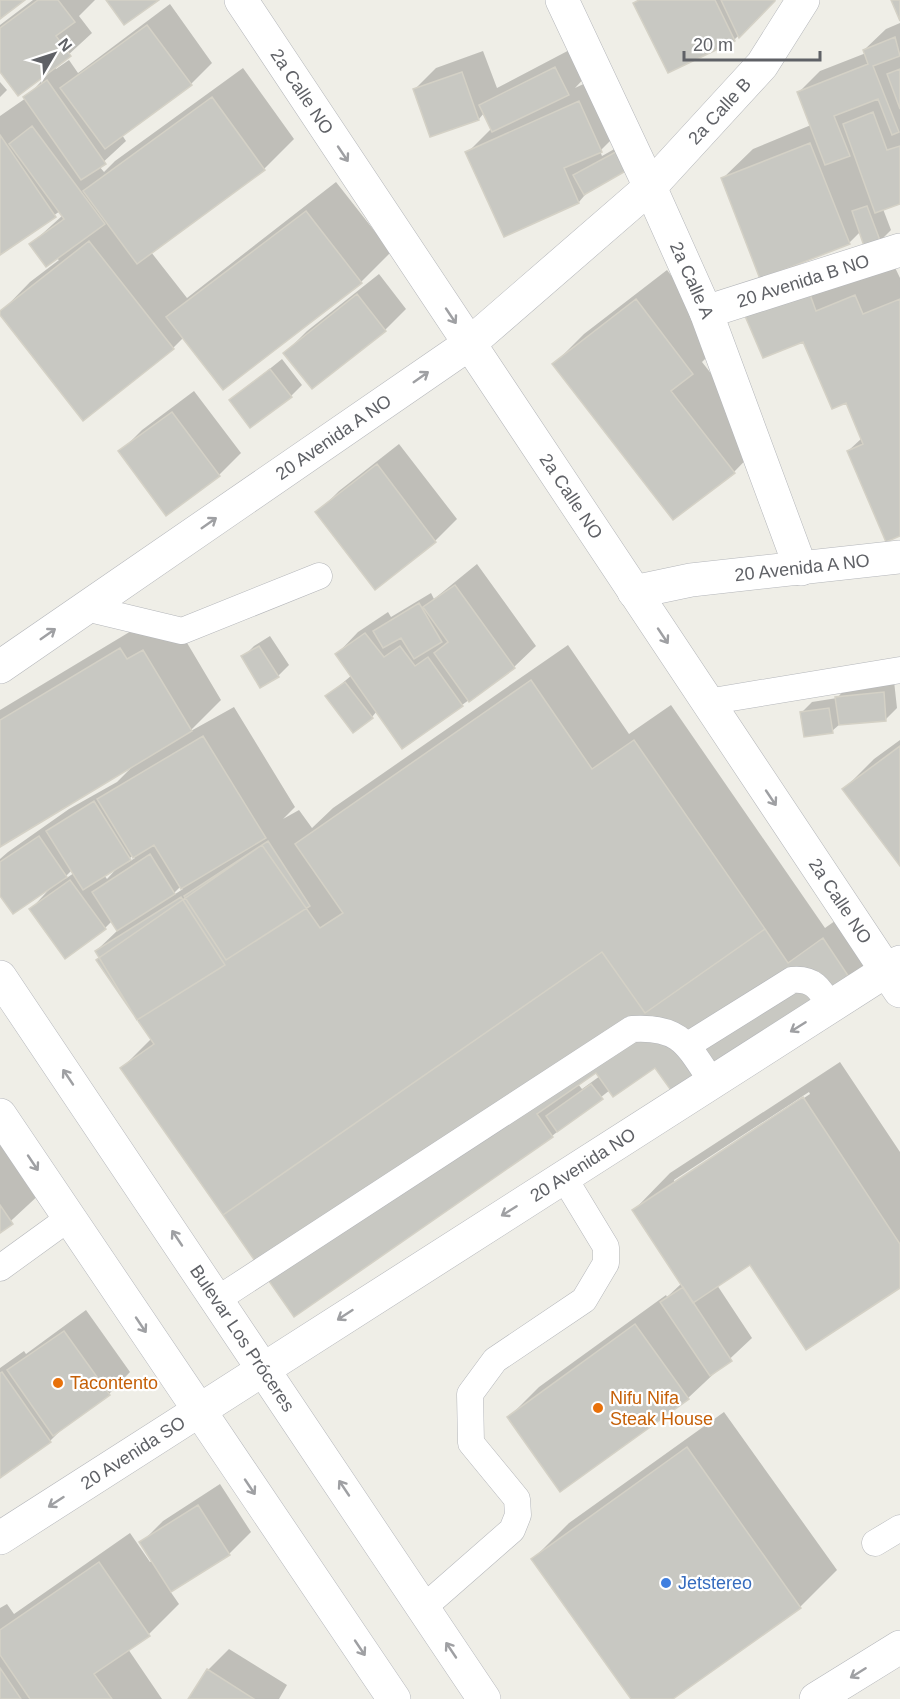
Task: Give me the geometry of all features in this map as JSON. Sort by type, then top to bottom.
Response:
[{"type":"street","name":"2a Calle NO","points":[[241,0],[707,702],[895,974]]},
{"type":"street","name":"2a Calle A","points":[[562,0],[706,312],[801,569]]},
{"type":"street","name":"2a Calle B","points":[[650,187],[762,65],[803,0]]},
{"type":"street","name":"20 Avenida A NO","points":[[0,667],[469,344],[650,187]]},
{"type":"street","name":"20 Avenida B NO","points":[[706,312],[900,250]]},
{"type":"street","name":"20 Avenida A NO","points":[[634,592],[691,580],[900,557]]},
{"type":"street","name":"20 Avenida NO","points":[[263,1367],[830,1006],[895,974]]},
{"type":"street","name":"Bulevar Los Próceres","points":[[0,977],[484,1699]]},
{"type":"street","points":[[0,1114],[394,1699]]},
{"type":"street","name":"20 Avenida SO","points":[[0,1538],[263,1367]]},
{"type":"street","points":[[816,1699],[900,1647]]},
{"type":"lane","points":[[86,608],[182,632],[318,576]]},
{"type":"lane","points":[[707,702],[900,670]]},
{"type":"lane","points":[[688,1045],[792,980],[804,979],[818,986],[830,1006]]},
{"type":"lane","points":[[218,1299],[632,1029],[657,1028],[688,1045],[711,1082]]},
{"type":"lane","points":[[423,1608],[512,1530],[518,1515],[517,1499],[471,1443],[470,1394],[495,1360],[584,1300],[606,1263],[606,1247],[563,1176]]},
{"type":"lane","points":[[0,1268],[69,1218]]},
{"type":"lane","points":[[875,1542],[900,1528]]},
{"type":"building","points":[[0,0],[25,0],[0,19]]},
{"type":"building","points":[[38,0],[58,0],[75,22],[56,36],[71,56],[18,96],[0,72],[0,28]]},
{"type":"building","points":[[106,0],[159,0],[124,25]]},
{"type":"building","points":[[639,0],[715,0],[735,41],[668,73],[633,3]]},
{"type":"building","points":[[721,0],[775,0],[775,1],[739,38]]},
{"type":"building","points":[[891,0],[900,0],[900,21]]},
{"type":"building","points":[[147,25],[192,85],[105,149],[60,88]]},
{"type":"building","points":[[895,37],[900,56],[873,66],[899,132],[892,135],[878,99],[834,116],[850,156],[825,165],[797,92],[868,64],[863,50]]},
{"type":"building","points":[[555,67],[569,95],[492,132],[479,105]]},
{"type":"building","points":[[900,69],[900,109],[887,74]]},
{"type":"building","points":[[462,72],[479,120],[430,137],[413,89]]},
{"type":"building","points":[[47,80],[106,164],[81,180],[23,97]]},
{"type":"building","points":[[212,97],[265,170],[137,264],[83,191]]},
{"type":"building","points":[[579,101],[602,152],[564,168],[579,203],[504,237],[465,152]]},
{"type":"building","points":[[873,112],[887,150],[900,146],[900,204],[875,213],[843,124]]},
{"type":"building","points":[[32,126],[105,224],[46,267],[29,244],[64,219],[9,144]]},
{"type":"building","points":[[0,135],[56,217],[0,255]]},
{"type":"building","points":[[810,143],[850,244],[760,279],[721,178]]},
{"type":"building","points":[[621,149],[631,168],[584,195],[573,175]]},
{"type":"building","points":[[867,206],[881,243],[865,249],[852,211]]},
{"type":"building","points":[[306,211],[362,283],[223,390],[166,317]]},
{"type":"building","points":[[89,241],[174,349],[83,421],[0,315],[0,311]]},
{"type":"building","points":[[808,289],[816,311],[855,295],[863,314],[900,299],[900,536],[886,542],[847,451],[863,444],[846,403],[832,409],[803,342],[763,358],[745,316]]},
{"type":"building","points":[[357,294],[386,331],[312,389],[283,353]]},
{"type":"building","points":[[636,299],[693,374],[671,391],[735,473],[673,520],[552,364]]},
{"type":"building","points":[[270,369],[292,397],[250,428],[229,400]]},
{"type":"building","points":[[172,412],[220,476],[166,516],[118,451]]},
{"type":"building","points":[[377,464],[436,542],[375,590],[315,512]]},
{"type":"building","points":[[455,585],[515,668],[469,702],[434,653],[448,642],[423,607]]},
{"type":"building","points":[[419,603],[442,642],[414,659],[401,638],[383,648],[373,631]]},
{"type":"building","points":[[365,633],[384,657],[400,646],[415,666],[428,657],[463,706],[402,749],[335,654]]},
{"type":"building","points":[[259,646],[279,677],[260,688],[241,656]]},
{"type":"building","points":[[120,648],[127,659],[143,650],[192,731],[0,847],[0,720]]},
{"type":"building","points":[[531,680],[592,769],[634,740],[765,929],[645,1013],[602,952],[223,1215],[120,1068],[154,1044],[96,960],[262,845],[320,928],[343,913],[295,844]]},
{"type":"building","points":[[345,682],[373,718],[353,733],[325,696]]},
{"type":"building","points":[[884,692],[886,721],[839,725],[835,697]]},
{"type":"building","points":[[829,708],[833,733],[804,737],[800,712]]},
{"type":"building","points":[[203,736],[266,838],[181,889],[154,845],[133,858],[97,799]]},
{"type":"building","points":[[900,746],[900,866],[842,789]]},
{"type":"building","points":[[94,801],[131,860],[83,890],[46,831]]},
{"type":"building","points":[[39,836],[67,877],[13,914],[0,896],[0,862]]},
{"type":"building","points":[[268,841],[310,906],[226,960],[184,896]]},
{"type":"building","points":[[150,854],[175,894],[117,931],[92,892]]},
{"type":"building","points":[[70,880],[106,929],[65,959],[29,909]]},
{"type":"building","points":[[181,897],[225,965],[137,1020],[95,951]]},
{"type":"building","points":[[765,929],[788,963],[823,938],[851,980],[678,1100],[655,1068],[613,1097],[596,1073],[537,1114],[553,1137],[294,1317],[223,1215],[602,952],[645,1013]]},
{"type":"building","points":[[591,1084],[603,1099],[557,1132],[546,1116]]},
{"type":"building","points":[[803,1097],[900,1244],[900,1288],[806,1350],[750,1265],[693,1303],[632,1210]]},
{"type":"building","points":[[0,1205],[13,1224],[0,1233]]},
{"type":"building","points":[[683,1287],[732,1361],[710,1376],[660,1302]]},
{"type":"building","name":"Nifu Nifa Steak House","points":[[635,1324],[689,1399],[560,1492],[507,1417]]},
{"type":"building","name":"Tacontento","points":[[64,1331],[110,1395],[53,1436],[7,1370]]},
{"type":"building","points":[[2,1372],[51,1442],[0,1478],[0,1373]]},
{"type":"building","name":"Jetstereo","points":[[687,1447],[801,1608],[673,1699],[631,1699],[531,1559]]},
{"type":"building","points":[[198,1505],[230,1555],[171,1592],[139,1542]]},
{"type":"building","points":[[99,1562],[150,1636],[94,1674],[112,1699],[30,1699],[0,1655],[0,1630]]},
{"type":"building","points":[[0,1668],[21,1699],[0,1699]]},
{"type":"building","points":[[207,1669],[254,1699],[188,1699]]},
{"type":"place","name":"Tacontento","points":[[58,1383]]},
{"type":"place","name":"Nifu Nifa Steak House","points":[[598,1408]]},
{"type":"place","name":"Jetstereo","points":[[666,1583]]}]
